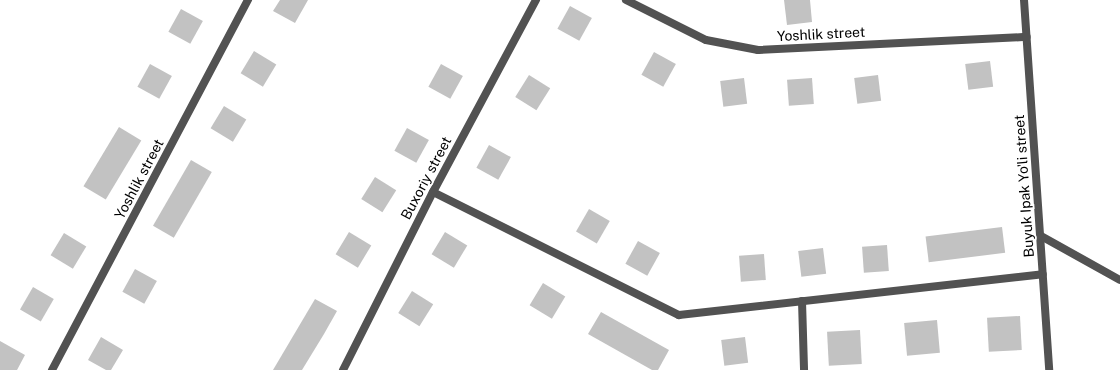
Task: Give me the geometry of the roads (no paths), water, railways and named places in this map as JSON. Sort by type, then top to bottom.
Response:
[{"type":"street","name":"Yoshlik street","points":[[52,370],[248,0]]},
{"type":"street","name":"Buxoriy street","points":[[343,370],[433,192],[536,0]]},
{"type":"street","name":"Yoshlik street","points":[[626,0],[706,40],[758,50],[1027,37]]},
{"type":"street","name":"Buyuk Ipak Yo'li street","points":[[1024,0],[1049,370]]},
{"type":"street","points":[[433,192],[679,315],[1043,274]]},
{"type":"street","points":[[1041,236],[1120,280]]},
{"type":"street","points":[[802,301],[804,370]]}]
